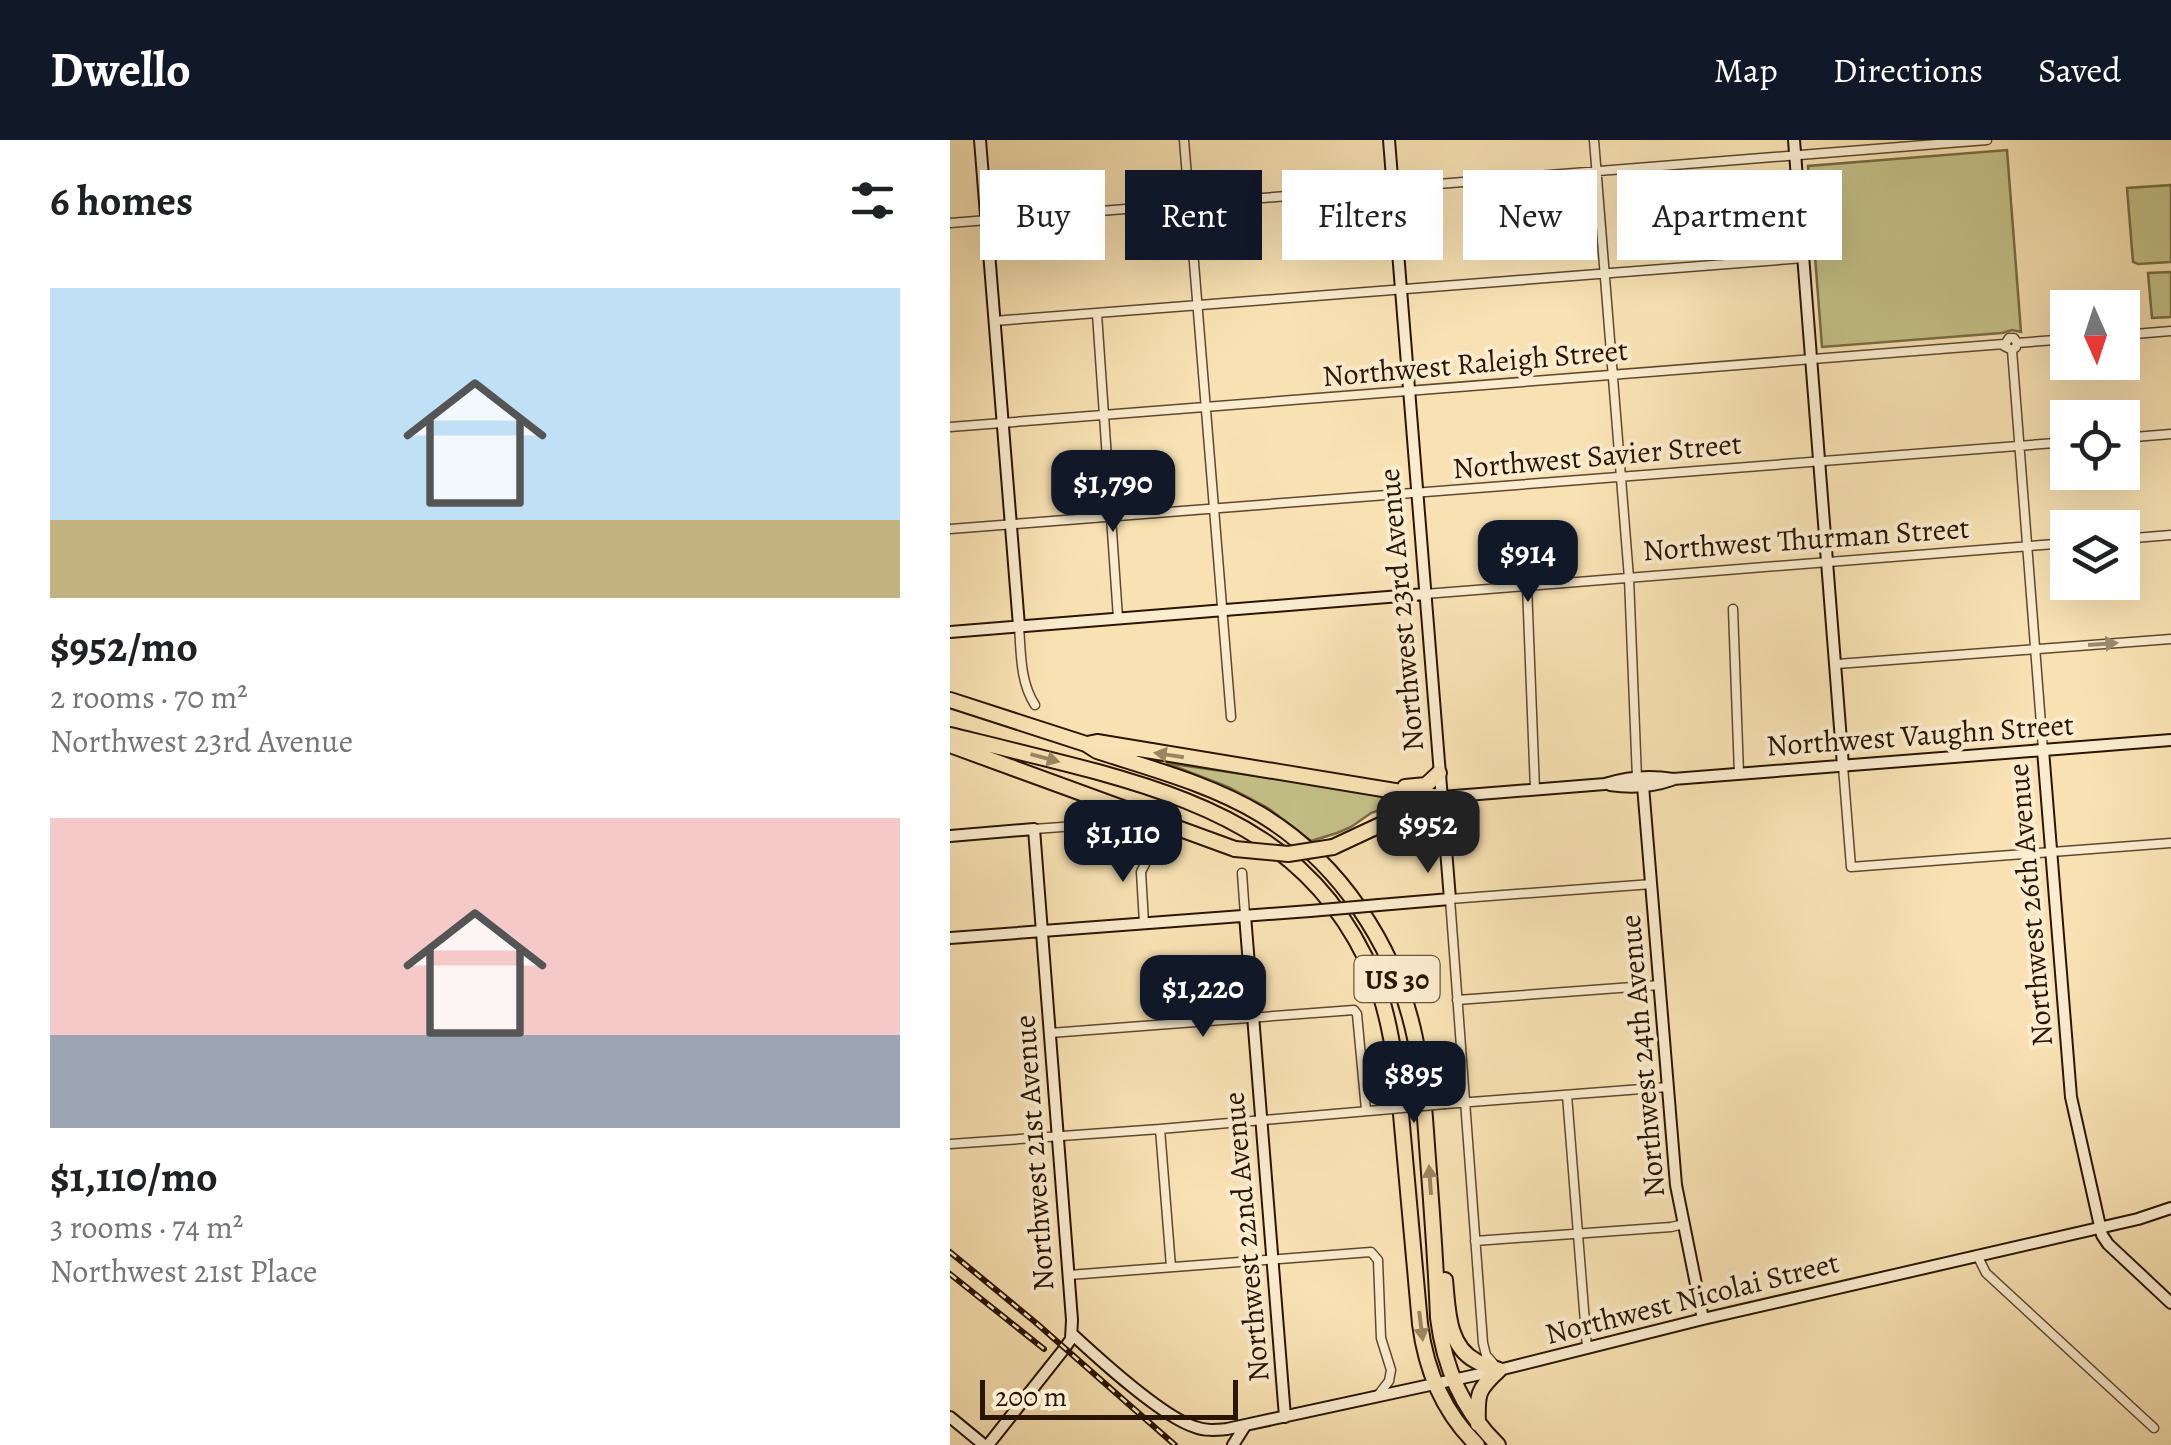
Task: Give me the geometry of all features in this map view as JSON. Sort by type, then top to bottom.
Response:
[{"type":"highway","name":"US 30","points":[[950,700],[1086,744],[1097,752],[1214,792],[1262,815],[1335,876],[1363,912],[1393,970],[1414,1034],[1421,1076],[1440,1335],[1466,1406],[1498,1445]]},
{"type":"highway","name":"US 30","points":[[950,735],[1137,784],[1220,814],[1279,851],[1322,892],[1342,918],[1375,979],[1392,1042],[1422,1336],[1435,1384],[1453,1418],[1477,1445]]},
{"type":"highway","points":[[1086,744],[1097,742],[1442,797]]},
{"type":"highway","points":[[950,745],[1235,850],[1288,854],[1333,847],[1442,797]]},
{"type":"highway","points":[[1317,778],[1414,787],[1426,785],[1439,773]]},
{"type":"highway","points":[[1354,838],[1411,823],[1427,827],[1446,848]]},
{"type":"highway","points":[[1434,1242],[1443,1261],[1455,1339],[1476,1361],[1500,1370],[1480,1390],[1478,1424]]},
{"type":"street","points":[[980,140],[982,170]]},
{"type":"street","points":[[1184,140],[1186,170]]},
{"type":"street","name":"Northwest 23rd Avenue","points":[[1389,140],[1391,170]]},
{"type":"street","name":"Northwest 24th Avenue","points":[[1594,140],[1597,170]]},
{"type":"street","points":[[1794,140],[1797,170]]},
{"type":"street","points":[[1597,172],[1987,140]]},
{"type":"street","name":"Northwest 24th Avenue","points":[[1597,172],[1640,782],[1652,884],[1676,1193],[1703,1319]]},
{"type":"street","points":[[950,223],[980,220]]},
{"type":"street","points":[[989,260],[1022,670],[1035,704]]},
{"type":"street","points":[[1194,260],[1232,717]]},
{"type":"street","name":"Northwest 23rd Avenue","points":[[1398,260],[1484,1350],[1500,1370]]},
{"type":"street","points":[[994,322],[1779,260]]},
{"type":"street","points":[[1804,260],[1852,867],[2171,843]]},
{"type":"street","points":[[1097,314],[1118,618]]},
{"type":"street","points":[[2140,334],[2171,331]]},
{"type":"street","name":"Northwest Raleigh Street","points":[[950,427],[2050,341]]},
{"type":"street","name":"Northwest 26th Avenue","points":[[2011,346],[2071,1097],[2100,1228],[2108,1244],[2171,1303]]},
{"type":"street","points":[[2140,437],[2171,434]]},
{"type":"street","name":"Northwest Savier Street","points":[[950,529],[2050,443]]},
{"type":"street","points":[[2140,538],[2171,535]]},
{"type":"street","name":"Northwest Thurman Street","points":[[950,632],[2050,545]]},
{"type":"street","points":[[1528,586],[1535,790]]},
{"type":"street","points":[[1733,609],[1739,774]]},
{"type":"street","points":[[1837,664],[2171,638]]},
{"type":"street","name":"Northwest Vaughn Street","points":[[1442,797],[1606,784],[1624,787],[1640,782],[1658,785],[1672,780],[1739,774],[2171,740]]},
{"type":"street","points":[[950,836],[1090,824]]},
{"type":"street","name":"Northwest 21st Avenue","points":[[1034,830],[1072,1334]]},
{"type":"street","points":[[1144,923],[1141,872],[1149,856]]},
{"type":"street","name":"Northwest 22nd Avenue","points":[[1242,873],[1285,1417]]},
{"type":"street","points":[[950,938],[1652,884]]},
{"type":"street","points":[[1457,1000],[1660,985]]},
{"type":"street","points":[[1050,1033],[1354,1010],[1366,1110]]},
{"type":"street","points":[[950,1144],[1668,1087]]},
{"type":"street","points":[[1567,1095],[1587,1348]]},
{"type":"street","points":[[1160,1129],[1171,1267]]},
{"type":"street","name":"Northwest Nicolai Street","points":[[1072,1334],[1182,1422],[1207,1430],[1245,1426],[1500,1370],[2171,1208]]},
{"type":"street","points":[[1475,1241],[1684,1224]]},
{"type":"street","points":[[1069,1275],[1375,1254],[1390,1381],[1376,1397]]},
{"type":"street","points":[[1977,1255],[1986,1274],[2154,1428]]},
{"type":"street","points":[[950,1418],[986,1445],[1072,1334]]},
{"type":"street","points":[[1233,1445],[1245,1426]]},
{"type":"shaded area","points":[[2007,150],[2021,332],[1822,347],[1815,260],[1842,260],[1842,170],[1808,170],[1808,166]]},
{"type":"shaded area","points":[[2171,185],[2171,262],[2133,262],[2127,188]]},
{"type":"shaded area","points":[[2171,272],[2171,317],[2152,318],[2148,273]]},
{"type":"shaded area","points":[[1166,763],[1410,798],[1371,813],[1351,827],[1311,841],[1268,808],[1228,787]]},
{"type":"railway","points":[[950,1252],[1175,1445]]},
{"type":"railway","points":[[950,1274],[1044,1349]]}]
